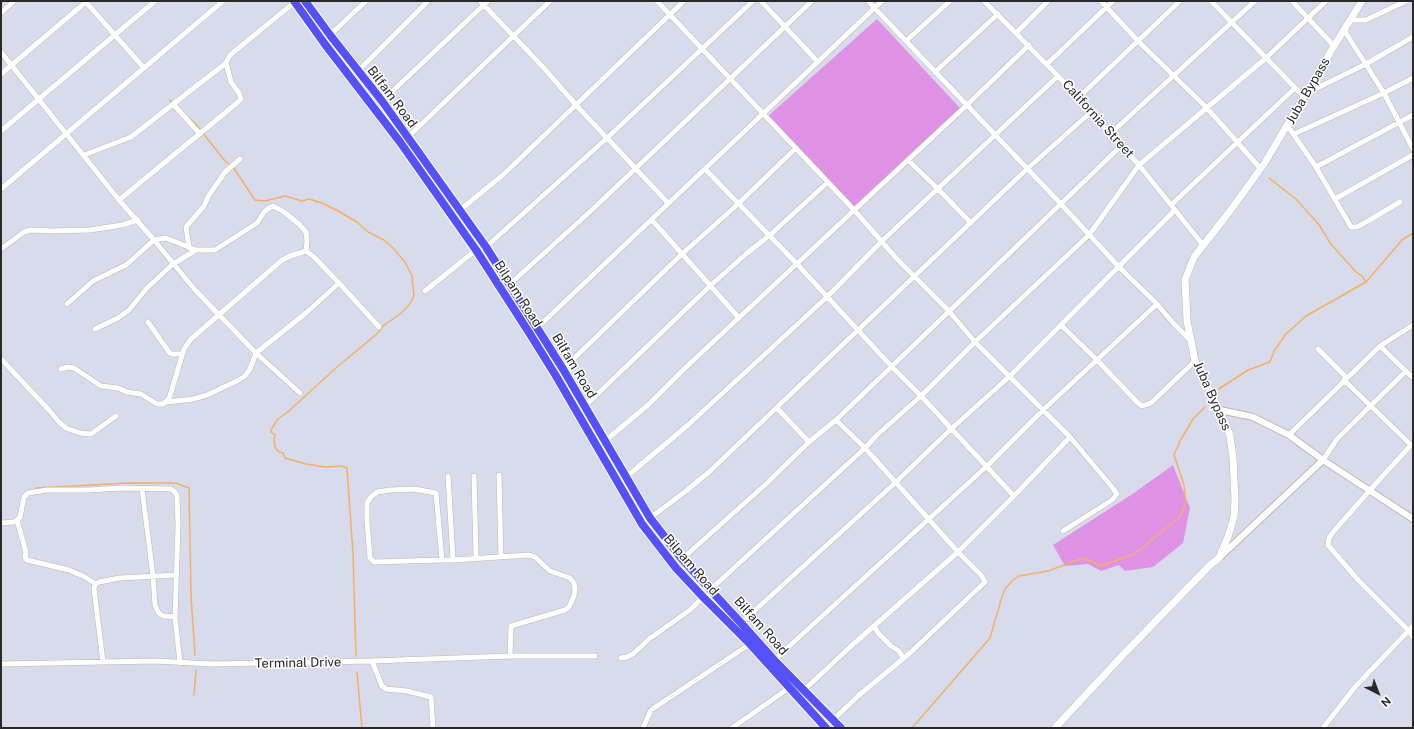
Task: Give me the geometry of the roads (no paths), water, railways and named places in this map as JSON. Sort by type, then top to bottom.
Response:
[{"type":"main road","name":"Bilpam Road","points":[[295,1],[324,43],[400,142],[476,250],[534,340],[642,524],[660,548],[703,598],[750,644],[826,728]]},
{"type":"main road","name":"Bilfam Road","points":[[305,1],[330,36],[382,101],[486,247],[563,369],[625,478],[650,518],[682,559],[711,589],[774,660],[841,728]]},
{"type":"main road","name":"Juba Bypass","points":[[1055,728],[1120,658],[1209,566],[1219,558],[1228,537],[1234,517],[1235,499],[1233,458],[1230,436],[1220,410],[1195,361],[1187,321],[1185,280],[1188,268],[1194,257],[1230,211],[1260,168],[1362,1]]},
{"type":"street","points":[[1,13],[14,1]]},
{"type":"street","points":[[1,74],[86,1],[144,68]]},
{"type":"street","points":[[1,131],[38,98],[155,1]]},
{"type":"street","points":[[84,155],[131,137],[226,64],[230,56],[295,1]]},
{"type":"street","points":[[330,36],[366,1]]},
{"type":"street","points":[[358,71],[428,1]]},
{"type":"street","points":[[408,137],[550,1]]},
{"type":"street","points":[[657,1],[855,211],[897,259],[948,310],[975,342],[1070,438],[1112,487],[1117,494],[1112,500],[1063,531]]},
{"type":"street","points":[[452,215],[504,174],[684,1]]},
{"type":"street","points":[[486,247],[607,138],[754,1]]},
{"type":"street","points":[[761,1],[818,62]]},
{"type":"street","points":[[510,284],[635,169],[812,1]]},
{"type":"street","points":[[868,1],[1119,267],[1157,304],[1191,341]]},
{"type":"street","points":[[537,328],[882,1]]},
{"type":"street","points":[[906,41],[950,1]]},
{"type":"street","name":"California Street","points":[[984,1],[1029,45],[1139,164],[1203,245]]},
{"type":"street","points":[[988,6],[993,1]]},
{"type":"street","points":[[1016,33],[1048,1]]},
{"type":"street","points":[[1101,1],[1138,41],[1207,108],[1260,168]]},
{"type":"street","points":[[1047,64],[1113,1]]},
{"type":"street","points":[[1078,98],[1180,1]]},
{"type":"street","points":[[1211,1],[1295,88],[1305,95],[1366,64],[1413,36]]},
{"type":"street","points":[[1110,134],[1255,1]]},
{"type":"street","points":[[1292,1],[1334,46]]},
{"type":"street","points":[[711,589],[921,396],[975,342],[1089,235],[1139,164],[1266,58],[1326,1]]},
{"type":"street","points":[[1350,20],[1366,20],[1406,1]]},
{"type":"street","points":[[1,189],[220,2]]},
{"type":"street","points":[[382,101],[484,2],[513,36],[668,204]]},
{"type":"street","points":[[935,72],[998,14]]},
{"type":"street","points":[[1344,30],[1384,94],[1413,149]]},
{"type":"street","points":[[605,441],[648,405],[1029,45]]},
{"type":"street","points":[[1,52],[119,200],[138,220],[173,264],[256,353],[300,394]]},
{"type":"street","points":[[119,200],[241,99],[239,93],[230,82],[226,64]]},
{"type":"street","points":[[625,478],[688,425],[827,297],[882,241],[1058,76]]},
{"type":"street","points":[[1294,134],[1384,94],[1413,78]]},
{"type":"street","points":[[1171,205],[1295,88]]},
{"type":"street","points":[[173,104],[200,134]]},
{"type":"street","points":[[642,524],[709,472],[1027,169],[1091,112]]},
{"type":"street","points":[[1316,167],[1413,115]]},
{"type":"street","points":[[1287,126],[1316,167],[1351,227],[1356,227],[1368,221],[1400,202]]},
{"type":"street","points":[[682,559],[766,484],[809,442],[836,420],[948,310],[1121,146]]},
{"type":"street","points":[[563,369],[682,254],[738,204],[796,148]]},
{"type":"street","points":[[1335,199],[1413,155]]},
{"type":"street","points":[[189,248],[186,227],[204,206],[209,195],[225,172],[240,159]]},
{"type":"street","points":[[908,160],[971,223]]},
{"type":"street","points":[[705,169],[770,235],[1014,496]]},
{"type":"street","points":[[584,407],[710,286],[770,235],[828,182]]},
{"type":"street","points":[[67,304],[93,281],[126,265],[154,240],[166,238],[196,250],[215,250],[222,247],[257,223],[264,212],[273,206],[300,224],[306,232],[306,251]]},
{"type":"street","points":[[741,623],[895,483],[951,428],[1010,376],[1175,210]]},
{"type":"street","points":[[1,249],[24,232],[90,230],[122,225],[138,220]]},
{"type":"street","points":[[652,220],[739,318]]},
{"type":"street","points":[[95,329],[118,318],[129,310],[147,288],[173,264],[196,250]]},
{"type":"street","points":[[425,291],[476,250]]},
{"type":"street","points":[[306,251],[339,283],[379,327]]},
{"type":"street","points":[[167,402],[182,354],[191,339],[218,314],[281,261],[290,256],[306,251]]},
{"type":"street","points":[[62,369],[68,367],[74,368],[101,386],[118,388],[127,392],[141,394],[157,404],[193,399],[207,395],[245,376],[250,369],[256,353],[306,313],[339,283]]},
{"type":"street","points":[[774,660],[987,466],[1042,411],[1157,304]]},
{"type":"street","points":[[148,322],[169,352],[172,354],[182,354]]},
{"type":"street","points":[[1061,325],[1138,403],[1144,406],[1151,403],[1195,361]]},
{"type":"street","points":[[1289,435],[1380,346],[1413,325]]},
{"type":"street","points":[[1380,346],[1413,378]]},
{"type":"street","points":[[1318,349],[1371,407],[1410,446],[1329,538],[1328,545],[1359,581],[1409,631],[1413,637]]},
{"type":"street","points":[[1,358],[66,428],[80,433],[92,434],[116,416]]},
{"type":"street","points":[[1219,558],[1323,460],[1337,439],[1406,371]]},
{"type":"street","points":[[777,408],[809,442]]},
{"type":"street","points":[[1220,410],[1253,417],[1289,435],[1323,460],[1412,516]]},
{"type":"street","points":[[833,720],[858,696],[903,658],[984,582],[981,575],[958,552],[865,448],[836,420]]},
{"type":"street","points":[[804,690],[958,552],[1070,438]]},
{"type":"street","points":[[499,475],[501,557]]},
{"type":"street","points":[[448,476],[453,560]]},
{"type":"street","points":[[474,476],[476,558]]},
{"type":"street","points":[[142,489],[153,576],[155,605],[158,612],[164,616],[175,616]]},
{"type":"street","points":[[1,523],[14,522],[20,517],[24,497],[28,493],[47,490],[171,489],[174,491],[177,495],[175,616],[180,663]]},
{"type":"street","points":[[442,560],[436,493],[414,489],[390,490],[377,492],[371,497],[367,503],[367,521],[370,558],[374,562],[453,560],[529,556],[535,557],[550,572],[570,578],[574,583],[575,589],[572,604],[565,610],[511,626],[510,656]]},
{"type":"street","points":[[17,520],[26,552],[24,557],[27,560],[69,570],[96,584]]},
{"type":"street","points":[[103,662],[94,588],[96,584],[99,582],[120,578],[176,575]]},
{"type":"street","points":[[621,658],[633,654],[649,639],[690,610],[703,598]]},
{"type":"street","points":[[874,626],[878,634],[899,651],[903,658]]},
{"type":"street","points":[[1323,728],[1355,687],[1413,626]]},
{"type":"street","points":[[644,728],[651,710],[750,644]]},
{"type":"street","name":"Terminal Drive","points":[[1,664],[155,661],[212,664],[372,661],[510,656],[596,656]]},
{"type":"street","points":[[372,661],[382,686],[386,690],[407,691],[431,697],[433,728]]},
{"type":"street","points":[[732,728],[789,688]]},
{"type":"waterway","points":[[170,100],[173,103]]},
{"type":"waterway","points":[[189,118],[195,123],[225,161],[230,165]]},
{"type":"waterway","points":[[233,167],[255,200],[265,201],[285,196],[302,201],[309,199],[322,203],[357,222],[368,232],[384,240],[393,248],[405,262],[412,276],[414,296],[409,305],[400,314],[383,326],[378,333],[277,420],[271,430],[271,432],[275,435],[275,447],[279,452],[283,453],[285,458],[306,464],[325,467],[341,466],[347,468],[353,553],[356,656]]},
{"type":"waterway","points":[[1269,178],[1296,199],[1320,226],[1330,243],[1366,282]]},
{"type":"waterway","points":[[1219,389],[1248,370],[1270,362],[1274,351],[1286,334],[1306,316],[1366,282],[1402,240],[1413,233]]},
{"type":"waterway","points":[[912,728],[990,638],[1005,589],[1013,580],[1019,576],[1048,571],[1083,558],[1101,566],[1134,554],[1180,517],[1186,503],[1184,485],[1174,455],[1180,441],[1193,419],[1205,407]]},
{"type":"waterway","points":[[36,488],[129,483],[176,483],[189,488],[191,596],[195,655]]},
{"type":"waterway","points":[[194,695],[196,670]]},
{"type":"waterway","points":[[357,672],[362,728]]}]
